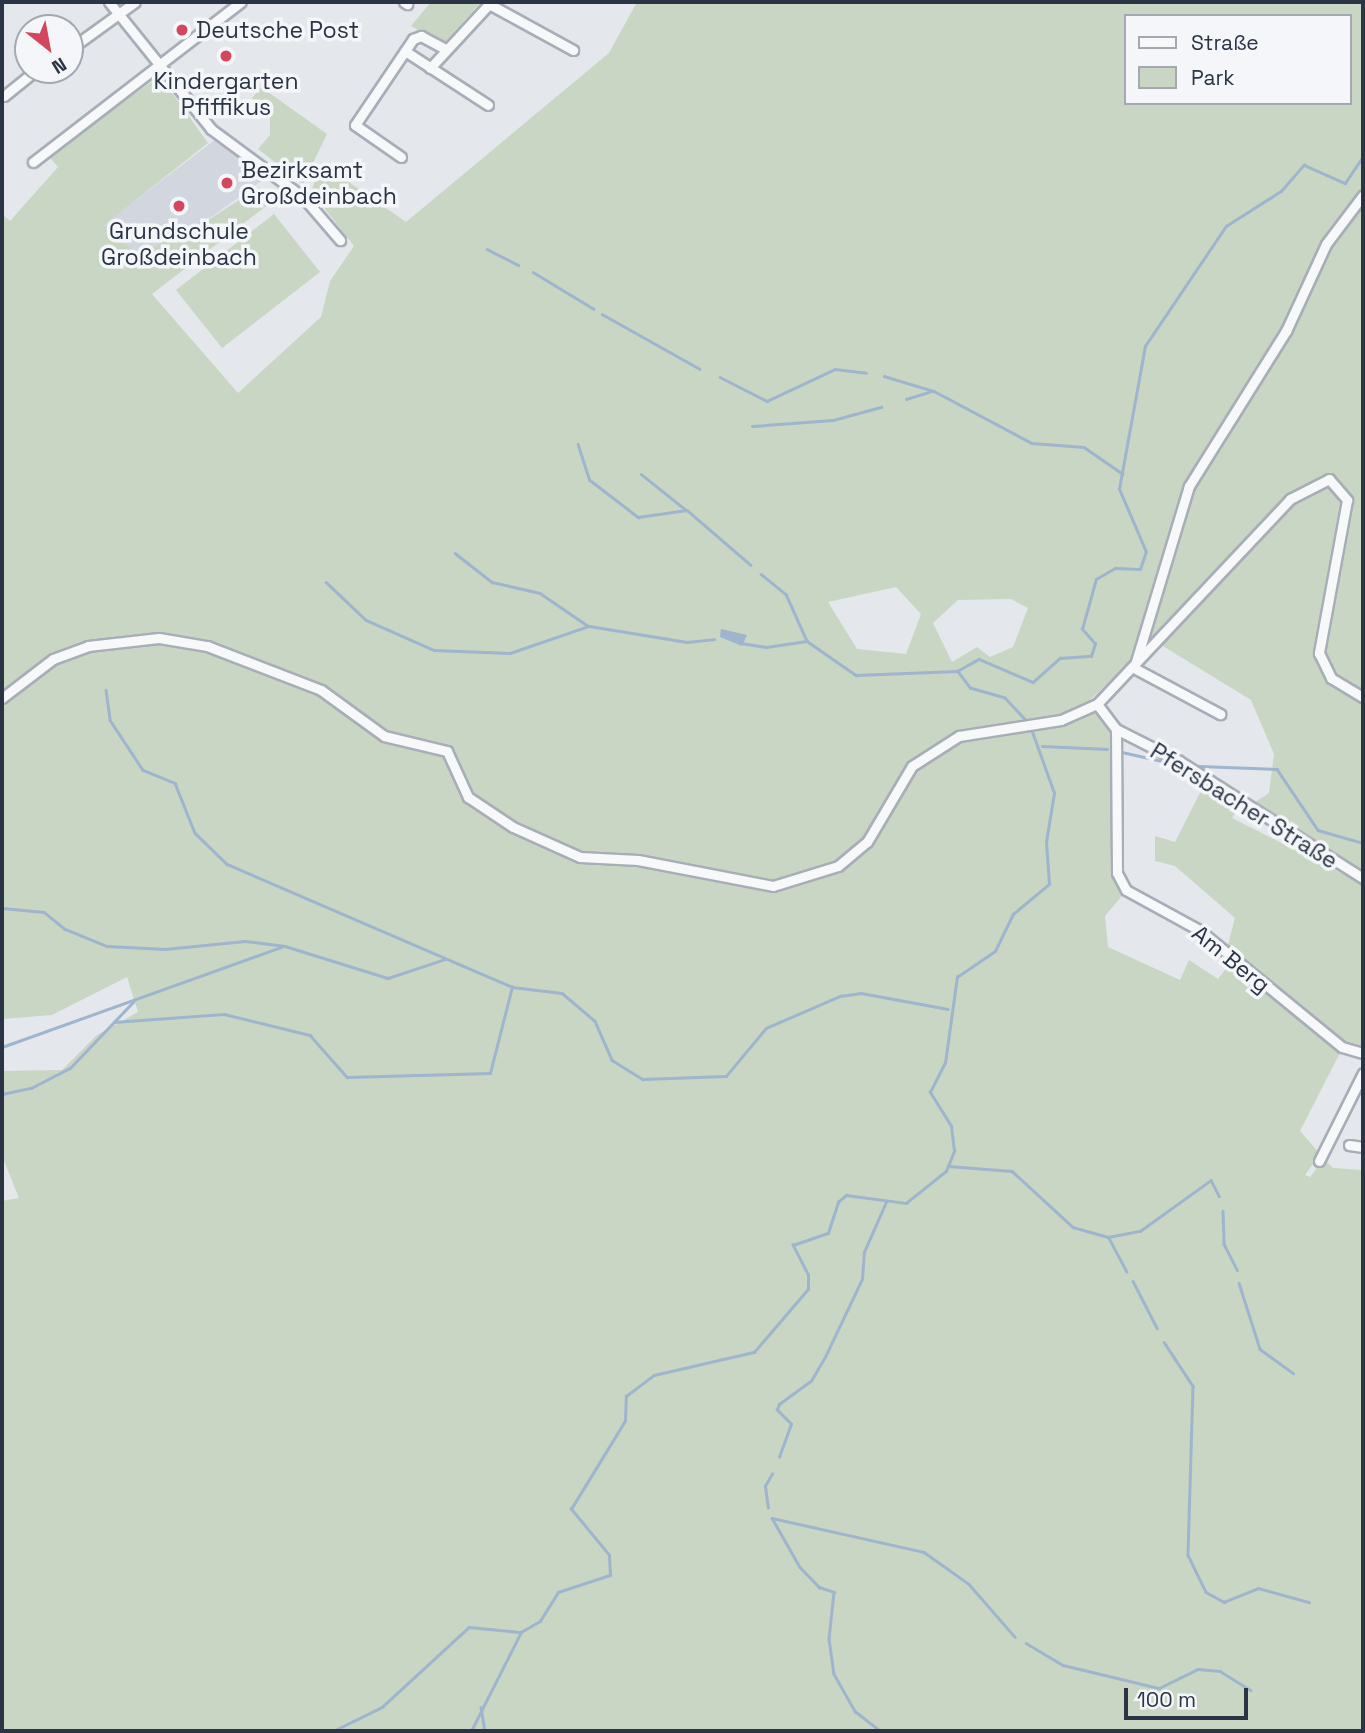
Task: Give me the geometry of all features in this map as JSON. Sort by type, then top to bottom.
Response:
[{"type":"street","points":[[109,2],[122,13],[211,129],[303,197],[340,240]]},
{"type":"street","points":[[84,39],[135,2]]},
{"type":"street","points":[[33,162],[162,68],[242,2]]},
{"type":"street","points":[[430,68],[490,3],[573,50]]},
{"type":"street","points":[[401,158],[355,125],[405,51],[421,36],[445,49]]},
{"type":"street","points":[[405,51],[488,105]]},
{"type":"street","points":[[4,96],[19,84]]},
{"type":"street","points":[[1133,668],[1189,486],[1286,331],[1326,244],[1363,195]]},
{"type":"street","points":[[2,698],[53,660],[88,646],[159,638],[207,646],[321,690],[384,736],[447,751],[468,797],[513,827],[580,857],[638,860],[772,886],[838,866],[867,842],[912,766],[959,736],[1030,726],[1097,704],[1133,668],[1178,612],[1290,499],[1329,479],[1347,500],[1319,653],[1331,678],[1363,697]]},
{"type":"street","points":[[1133,668],[1220,714]]},
{"type":"street","name":"Pfersbacher Straße","points":[[1097,704],[1116,729],[1202,775],[1363,878]]},
{"type":"street","name":"Am Berg","points":[[1116,729],[1117,873],[1126,890],[1199,930],[1342,1047],[1363,1053]]},
{"type":"street","points":[[1319,1161],[1363,1073]]},
{"type":"street","points":[[1349,1145],[1363,1147]]},
{"type":"shaded area","name":"Grundschule Großdeinbach","points":[[216,139],[267,177],[196,228],[160,278],[103,225]]},
{"type":"green space","points":[[431,2],[481,2],[443,44],[411,26]]},
{"type":"green space","points":[[637,2],[1363,2],[1363,873],[1252,804],[1269,793],[1274,754],[1251,700],[1153,640],[1088,702],[1110,732],[1113,870],[1121,897],[1105,916],[1108,947],[1180,980],[1189,960],[1218,979],[1231,962],[1342,1049],[1300,1131],[1320,1154],[1305,1175],[1310,1177],[1324,1159],[1333,1168],[1363,1170],[1363,1731],[2,1731],[2,1201],[19,1198],[2,1156],[2,1071],[62,1070],[97,1035],[138,1012],[127,977],[52,1015],[2,1019],[2,214],[10,221],[58,167],[48,155],[160,76],[208,143],[104,225],[140,256],[170,236],[188,242],[196,228],[259,187],[274,200],[152,294],[238,393],[321,317],[330,281],[354,246],[311,191],[323,164],[406,222],[609,53]],"holes":[[[896,587],[921,614],[906,654],[857,649],[828,602]],[[1011,599],[1028,608],[1013,647],[990,657],[977,647],[952,662],[933,623],[958,600]]]},
{"type":"green space","points":[[261,87],[327,134],[303,184],[258,149],[270,135],[270,118],[250,101]]},
{"type":"green space","points":[[274,214],[320,272],[222,348],[176,290]]},
{"type":"green space","points":[[1206,781],[1240,807],[1232,818],[1363,884],[1363,1050],[1344,1045],[1226,952],[1235,918],[1175,866],[1155,861],[1155,836],[1175,842]]},
{"type":"water","points":[[721,629],[747,635],[742,646],[720,637]]},
{"type":"waterway","points":[[1028,723],[1005,698],[970,688],[957,671],[979,659],[1033,682],[1060,658],[1091,656],[1095,644],[1082,629],[1096,579],[1115,568],[1140,569],[1146,552],[1119,489],[1145,346],[1226,226],[1281,191],[1304,165],[1345,183],[1363,156]]},
{"type":"waterway","points":[[487,249],[518,265]]},
{"type":"waterway","points":[[533,272],[594,309]]},
{"type":"waterway","points":[[602,314],[700,369]]},
{"type":"waterway","points":[[720,377],[767,401],[835,369],[866,373]]},
{"type":"waterway","points":[[884,376],[934,391],[1032,443],[1084,447],[1123,474]]},
{"type":"waterway","points":[[906,399],[933,391]]},
{"type":"waterway","points":[[752,426],[833,420],[881,407]]},
{"type":"waterway","points":[[578,444],[590,480],[638,517],[687,510],[751,565]]},
{"type":"waterway","points":[[641,474],[685,509]]},
{"type":"waterway","points":[[455,553],[492,582],[540,593],[588,626]]},
{"type":"waterway","points":[[761,574],[786,594],[807,641],[856,675],[957,671]]},
{"type":"waterway","points":[[326,582],[366,620],[434,650],[510,653],[589,626],[687,642],[714,639]]},
{"type":"waterway","points":[[741,643],[766,647],[807,641]]},
{"type":"waterway","points":[[106,690],[110,720],[143,770],[175,783],[195,833],[227,864],[512,987],[562,993],[595,1021],[612,1060],[643,1079],[726,1076],[766,1028],[840,996],[861,993],[948,1009]]},
{"type":"waterway","points":[[471,1731],[521,1632],[540,1621],[558,1592],[610,1575],[609,1555],[571,1509],[625,1421],[626,1396],[654,1375],[754,1352],[808,1289],[808,1275],[793,1245],[828,1233],[838,1202],[846,1195],[906,1203],[946,1171],[954,1151],[951,1126],[930,1092],[945,1063],[957,977],[995,951],[1013,914],[1049,884],[1046,842],[1054,793],[1031,729]]},
{"type":"waterway","points":[[1042,746],[1107,749]]},
{"type":"waterway","points":[[1122,752],[1171,763]]},
{"type":"waterway","points":[[1199,766],[1277,769],[1318,830],[1363,843]]},
{"type":"waterway","points":[[2,908],[44,912],[65,929],[107,946],[165,949],[245,941],[285,946],[388,978],[445,959]]},
{"type":"waterway","points":[[2,1047],[282,947]]},
{"type":"waterway","points":[[114,1022],[224,1014],[310,1035],[347,1077],[490,1073],[512,987]]},
{"type":"waterway","points":[[2,1094],[31,1088],[70,1068],[133,1002]]},
{"type":"waterway","points":[[948,1166],[1012,1171],[1073,1227],[1108,1237],[1140,1231],[1211,1180],[1219,1196]]},
{"type":"waterway","points":[[779,1457],[791,1424],[777,1410],[779,1404],[811,1381],[825,1357],[862,1279],[864,1252],[886,1202]]},
{"type":"waterway","points":[[1223,1211],[1224,1244],[1237,1270]]},
{"type":"waterway","points":[[1109,1238],[1127,1272]]},
{"type":"waterway","points":[[1133,1281],[1157,1328]]},
{"type":"waterway","points":[[1239,1283],[1260,1349],[1293,1373]]},
{"type":"waterway","points":[[1164,1342],[1193,1386],[1188,1555],[1206,1592],[1224,1602],[1258,1588],[1309,1602]]},
{"type":"waterway","points":[[768,1508],[765,1486],[772,1474]]},
{"type":"waterway","points":[[772,1518],[924,1552],[969,1584],[1015,1637]]},
{"type":"waterway","points":[[772,1518],[800,1567],[819,1587],[834,1592],[829,1639],[834,1674],[855,1711],[881,1731]]},
{"type":"waterway","points":[[333,1731],[382,1707],[469,1627],[519,1632]]},
{"type":"waterway","points":[[1026,1643],[1063,1665],[1159,1688],[1198,1669],[1220,1671],[1250,1690]]},
{"type":"waterway","points":[[481,1707],[485,1731]]},
{"type":"waterway","points":[[914,1731],[945,1731]]},
{"type":"place","name":"Deutsche Post","points":[[182,30]]},
{"type":"place","name":"Kindergarten Pfiffikus","points":[[226,56]]},
{"type":"place","name":"Bezirksamt Großdeinbach","points":[[227,183]]},
{"type":"place","name":"Grundschule Großdeinbach","points":[[179,206]]}]
